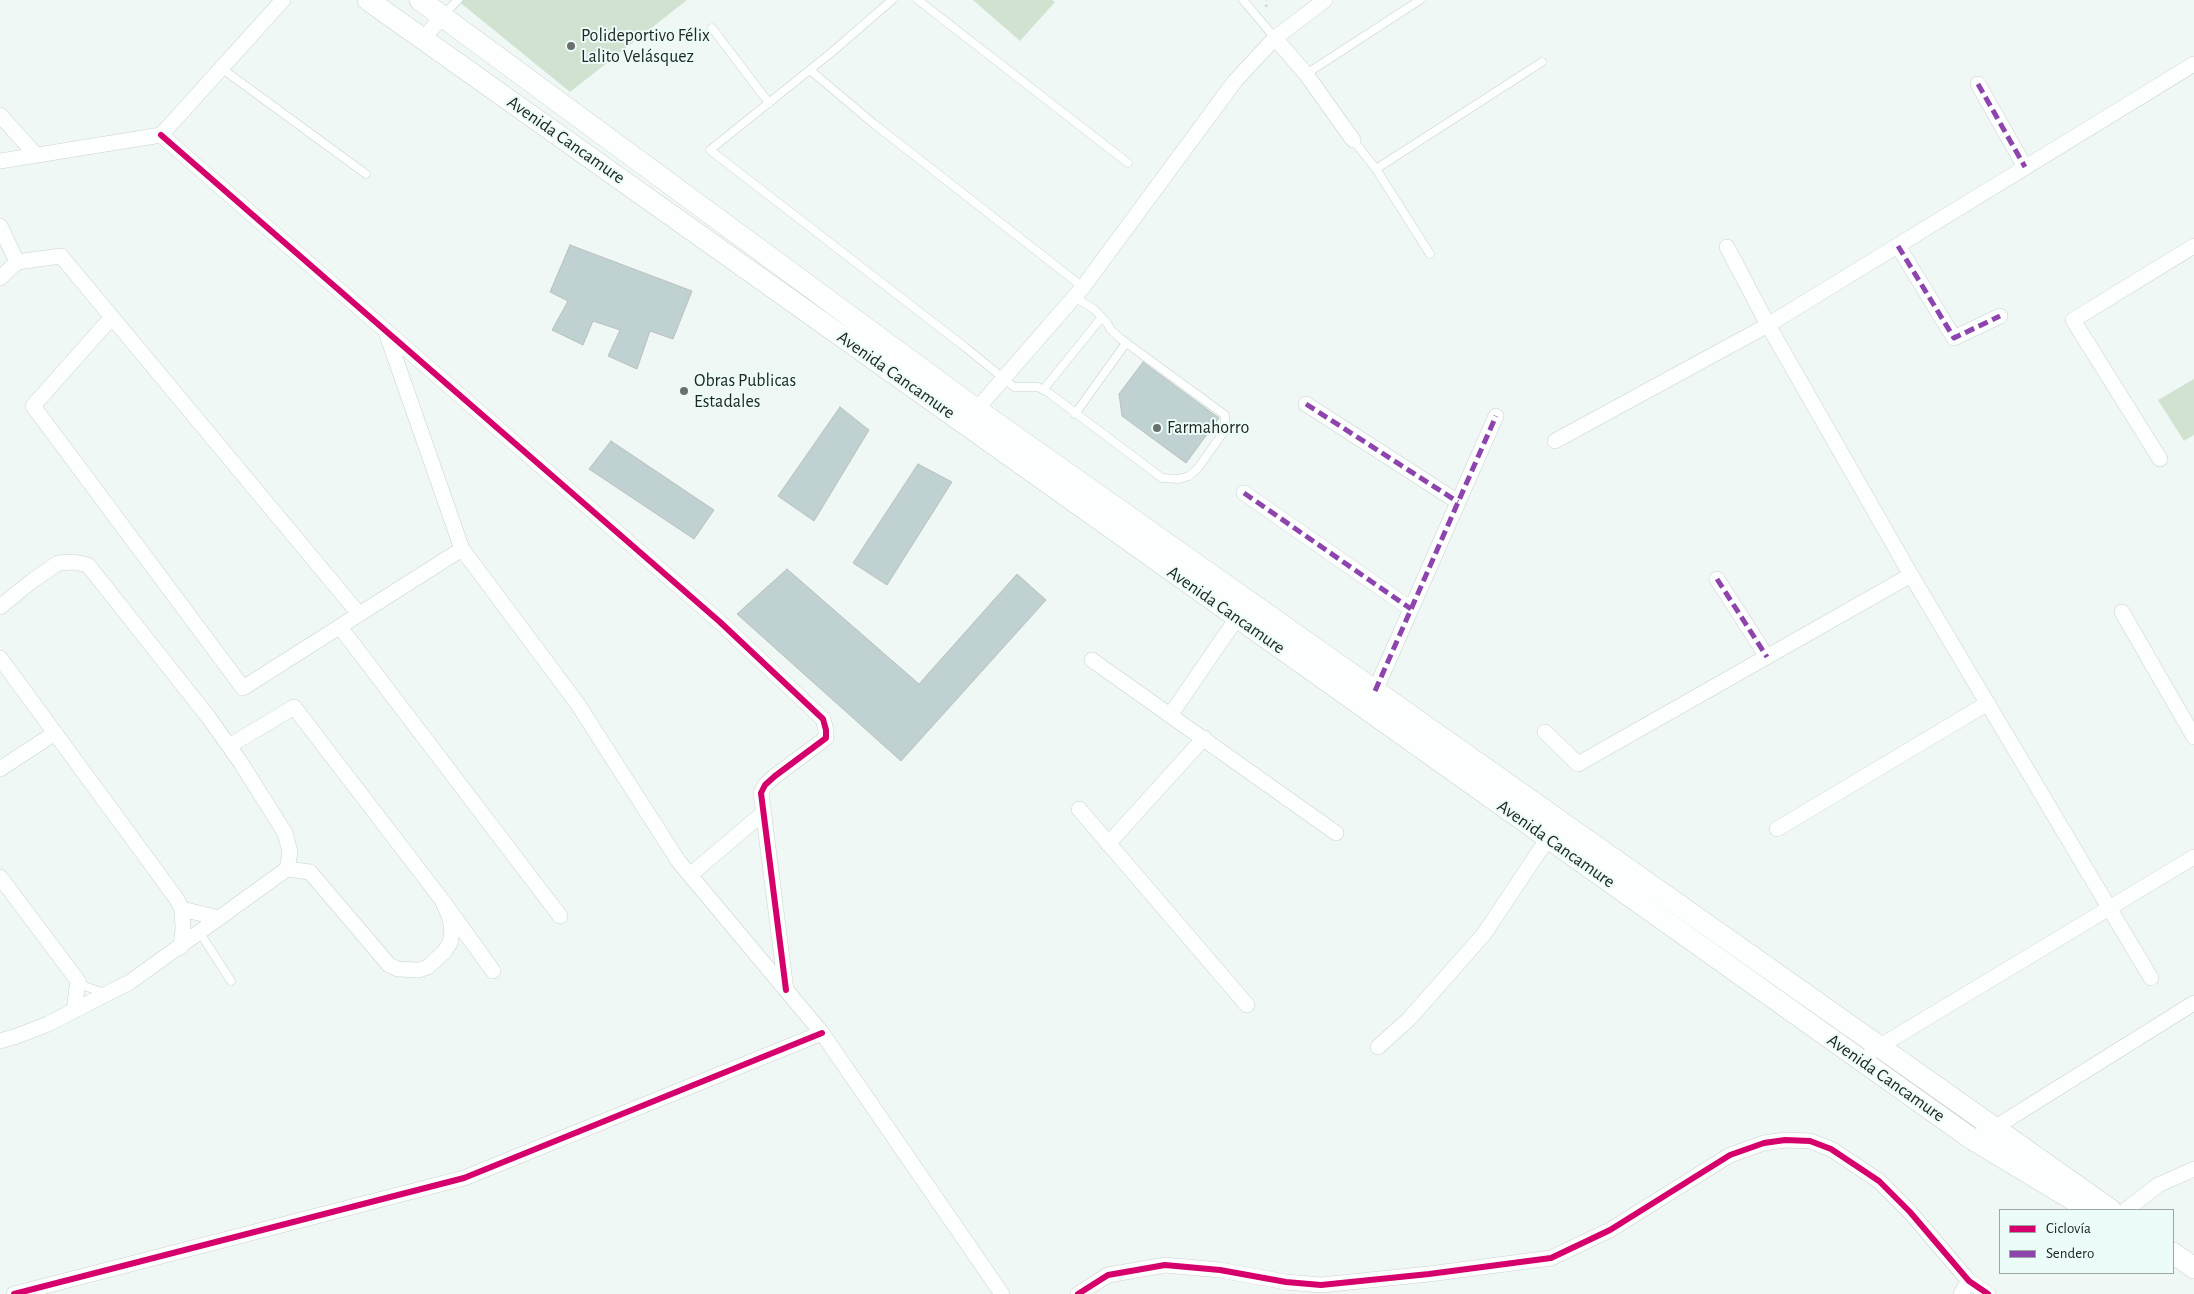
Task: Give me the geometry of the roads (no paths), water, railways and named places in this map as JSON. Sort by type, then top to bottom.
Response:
[{"type":"main road","name":"Avenida Cancamure","points":[[368,0],[423,40],[970,417],[1375,691],[2110,1209]]},
{"type":"main road","name":"Avenida Cancamure","points":[[420,0],[1237,618],[1972,1139],[2088,1209]]},
{"type":"main road","points":[[2174,1254],[2194,1268]]},
{"type":"main road","points":[[2174,1261],[2194,1273]]},
{"type":"street","points":[[0,161],[161,135],[283,0]]},
{"type":"street","points":[[970,417],[1079,292],[1235,81],[1275,38],[1325,0]]},
{"type":"street","points":[[423,40],[442,17]]},
{"type":"street","points":[[1275,38],[1306,74],[1353,140]]},
{"type":"street","points":[[1555,441],[1768,325],[2194,64]]},
{"type":"street","points":[[1978,84],[2025,168]]},
{"type":"street","points":[[0,115],[36,155]]},
{"type":"street","points":[[161,135],[720,622],[822,719],[826,730],[826,738],[764,786],[761,793],[762,814],[786,990]]},
{"type":"street","points":[[0,226],[17,262]]},
{"type":"street","points":[[1898,246],[1954,338],[2000,316]]},
{"type":"street","points":[[2160,459],[2073,320],[2194,246]]},
{"type":"street","points":[[1727,247],[1768,325],[1911,575],[2151,978]]},
{"type":"street","points":[[0,278],[17,262],[61,256],[359,614]]},
{"type":"street","points":[[112,317],[33,406],[242,688],[462,549]]},
{"type":"street","points":[[385,330],[462,549],[577,703],[679,862],[822,1033],[1002,1294]]},
{"type":"street","points":[[1306,404],[1458,502]]},
{"type":"street","points":[[1375,691],[1496,416]]},
{"type":"street","points":[[1244,493],[1411,609]]},
{"type":"street","points":[[0,607],[58,563],[74,562],[88,565],[229,746],[285,833],[290,852],[287,869]]},
{"type":"street","points":[[1545,732],[1578,764],[1911,575]]},
{"type":"street","points":[[1717,579],[1767,657]]},
{"type":"street","points":[[2122,612],[2194,737]]},
{"type":"street","points":[[1172,714],[1237,618]]},
{"type":"street","points":[[340,626],[560,916]]},
{"type":"street","points":[[0,658],[176,898],[182,909],[183,929],[181,947]]},
{"type":"street","points":[[1092,660],[1172,714],[1336,833]]},
{"type":"street","points":[[1777,829],[1988,703]]},
{"type":"street","points":[[229,746],[294,707],[442,900],[493,971]]},
{"type":"street","points":[[0,769],[55,733]]},
{"type":"street","points":[[1108,844],[1204,738]]},
{"type":"street","points":[[1079,809],[1247,1005]]},
{"type":"street","points":[[690,875],[762,814]]},
{"type":"street","points":[[1378,1047],[1409,1019],[1484,934],[1548,838]]},
{"type":"street","points":[[1858,1058],[1880,1047],[2194,857]]},
{"type":"street","points":[[0,1041],[48,1024],[130,982],[287,869],[310,872],[389,965],[398,969],[419,970],[428,967],[450,944],[452,933],[450,918],[442,900]]},
{"type":"street","points":[[0,877],[78,980],[74,1010]]},
{"type":"street","points":[[182,909],[219,918]]},
{"type":"street","points":[[1972,1139],[1994,1128],[2194,1003]]},
{"type":"street","points":[[14,1294],[464,1178],[822,1033]]},
{"type":"street","points":[[1078,1294],[1108,1276],[1165,1265],[1220,1270],[1286,1282],[1321,1285],[1429,1274],[1551,1258],[1610,1230],[1730,1155],[1764,1143],[1785,1140],[1810,1141],[1831,1149],[1879,1181],[1910,1212],[1969,1281],[1988,1294]]},
{"type":"street","points":[[2127,1209],[2158,1185],[2194,1169]]},
{"type":"street","points":[[1961,1294],[1969,1281]]},
{"type":"lane","points":[[442,17],[458,0]]},
{"type":"lane","points":[[810,70],[1079,292],[1111,330],[1225,415],[1225,430],[1198,468],[1189,476],[1171,480],[1162,478],[1044,390],[1038,387],[1014,387],[710,150],[810,70],[892,0]]},
{"type":"lane","points":[[918,0],[1128,163]]},
{"type":"lane","points":[[1243,0],[1275,38]]},
{"type":"lane","points":[[1306,74],[1420,0]]},
{"type":"lane","points":[[712,28],[769,103]]},
{"type":"lane","points":[[1376,170],[1542,62]]},
{"type":"lane","points":[[221,68],[366,174]]},
{"type":"lane","points":[[1353,140],[1376,170],[1430,254]]},
{"type":"lane","points":[[1044,390],[1102,317]]},
{"type":"lane","points":[[1075,414],[1126,342]]},
{"type":"lane","points":[[200,933],[231,981]]},
{"type":"lane","points":[[78,980],[87,987],[106,994]]},
{"type":"place","name":"Polideportivo Félix Lalito Velásquez","points":[[571,46]]},
{"type":"place","name":"Obras Publicas Estadales","points":[[684,391]]},
{"type":"place","name":"Farmahorro","points":[[1157,428]]}]
